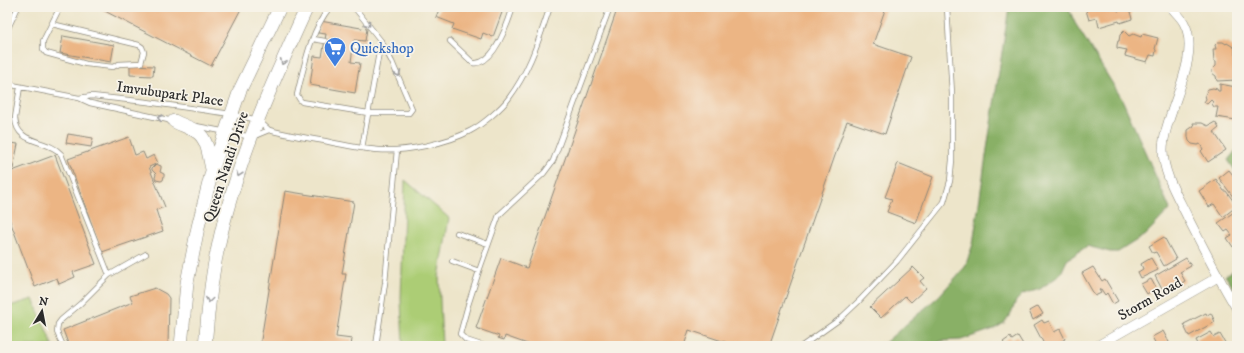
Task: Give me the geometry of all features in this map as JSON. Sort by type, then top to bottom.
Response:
[{"type":"main road","name":"Queen Nandi Drive","points":[[181,346],[187,283],[198,227],[212,171],[242,86],[280,7]]},
{"type":"main road","name":"Queen Nandi Drive","points":[[205,346],[208,304],[217,253],[228,205],[265,101],[307,7]]},
{"type":"main road","points":[[174,121],[198,132],[208,150],[212,171]]},
{"type":"street","points":[[1171,7],[1185,24],[1189,43],[1186,68],[1163,138],[1164,160],[1170,181],[1218,277],[1237,309]]},
{"type":"street","name":"Storm Road","points":[[1097,346],[1218,277]]},
{"type":"lane","points":[[7,30],[18,7]]},
{"type":"lane","points":[[52,24],[139,45],[142,47],[144,52],[141,63],[119,64],[113,67],[86,64],[46,53],[43,49],[43,41],[60,7]]},
{"type":"lane","points":[[330,7],[320,21],[313,39],[297,95],[300,100],[302,102],[368,113],[409,112],[412,109],[392,62],[381,41],[354,7]]},
{"type":"lane","points":[[450,41],[474,63],[484,62],[493,52],[500,39],[513,7]]},
{"type":"lane","points":[[258,120],[269,130],[362,148],[380,150],[397,150],[424,146],[450,139],[471,131],[493,115],[508,99],[524,74],[532,60],[550,7]]},
{"type":"lane","points":[[484,346],[466,340],[460,334],[488,244],[499,215],[544,173],[554,161],[610,7]]},
{"type":"lane","points":[[802,346],[840,318],[859,301],[897,261],[944,202],[950,181],[952,160],[952,94],[947,7]]},
{"type":"lane","points":[[313,39],[324,41]]},
{"type":"lane","points":[[362,148],[381,41]]},
{"type":"lane","points":[[353,46],[379,50]]},
{"type":"lane","name":"Imvubupark Place","points":[[7,84],[79,98],[90,103],[252,137]]},
{"type":"lane","points":[[20,87],[15,118],[16,124],[20,132],[33,141],[54,148],[61,154],[109,275]]},
{"type":"lane","name":"Imvubupark Place","points":[[79,98],[92,96],[108,97],[231,114],[258,120]]},
{"type":"lane","points":[[252,137],[269,130]]},
{"type":"lane","points":[[376,346],[385,283],[397,150]]},
{"type":"lane","points":[[457,233],[488,244]]},
{"type":"lane","points":[[63,346],[57,332],[58,324],[61,320],[80,304],[109,275],[146,254]]},
{"type":"lane","points":[[452,261],[479,271]]},
{"type":"green space","points":[[1009,7],[1068,7],[1075,23],[1122,99],[1170,209],[1145,235],[1118,252],[1110,252],[1087,246],[1067,260],[1062,271],[1057,277],[1040,289],[1023,294],[1016,301],[1011,313],[1004,323],[994,329],[961,340],[941,341],[933,346],[881,346],[939,296],[965,267],[973,244]]},
{"type":"green space","points":[[1237,149],[1237,173],[1228,160]]},
{"type":"green space","points":[[405,180],[449,218],[439,277],[442,346],[403,346],[401,299]]},
{"type":"green space","points":[[1237,269],[1237,294],[1225,275]]},
{"type":"green space","points":[[33,299],[53,346],[7,346],[7,307]]},
{"type":"building","points":[[97,7],[242,7],[211,66]]},
{"type":"building","points":[[440,7],[504,7],[493,37],[483,33],[481,39],[452,29],[454,24],[436,17]]},
{"type":"building","points":[[618,7],[886,7],[873,44],[911,57],[885,134],[847,121],[769,346],[737,346],[689,330],[684,346],[533,346],[505,336],[504,340],[498,338],[499,336],[476,328],[501,258],[527,268]]},
{"type":"building","points":[[1085,7],[1117,7],[1118,11],[1129,8],[1132,19],[1099,27],[1097,18],[1089,20]]},
{"type":"building","points":[[320,21],[367,29],[365,41],[354,40],[351,62],[360,63],[355,93],[310,85],[314,56],[322,57],[326,34],[318,33]]},
{"type":"building","points":[[1124,31],[1129,36],[1133,34],[1141,37],[1142,34],[1158,38],[1155,56],[1150,55],[1147,62],[1125,56],[1127,50],[1117,48],[1120,35]]},
{"type":"building","points":[[63,36],[114,45],[111,62],[60,53]]},
{"type":"building","points":[[1218,42],[1227,43],[1235,48],[1235,55],[1237,55],[1237,80],[1217,81],[1216,76],[1212,73],[1212,70],[1216,66],[1213,49],[1216,49],[1215,45]]},
{"type":"building","points":[[130,65],[154,66],[153,76],[130,75]]},
{"type":"building","points":[[1220,84],[1237,88],[1236,120],[1216,117],[1218,107],[1214,107],[1211,100],[1207,104],[1204,102],[1208,89],[1213,88],[1220,91]]},
{"type":"building","points":[[1215,122],[1219,128],[1214,132],[1226,150],[1208,162],[1201,151],[1203,149],[1200,144],[1192,144],[1189,141],[1188,130],[1194,126],[1193,123],[1202,123],[1208,126]]},
{"type":"building","points":[[68,134],[93,138],[91,147],[66,143]]},
{"type":"building","points":[[129,137],[135,155],[143,152],[146,159],[154,155],[158,163],[149,167],[165,207],[156,210],[163,231],[102,252],[68,159]]},
{"type":"building","points":[[11,143],[18,144],[13,169],[7,168]]},
{"type":"building","points":[[55,155],[96,264],[73,272],[75,277],[59,284],[57,278],[35,287],[7,213],[7,173]]},
{"type":"building","points":[[898,163],[933,177],[916,223],[887,212],[892,199],[885,197]]},
{"type":"building","points":[[156,164],[161,166],[160,172],[164,174],[163,180],[161,181],[156,180],[156,174],[152,170]]},
{"type":"building","points":[[1229,170],[1237,180],[1237,202],[1219,178]]},
{"type":"building","points":[[1216,179],[1237,206],[1223,217],[1214,204],[1209,207],[1199,191]]},
{"type":"building","points":[[285,191],[354,202],[342,274],[346,274],[336,337],[352,339],[351,346],[260,346]]},
{"type":"building","points":[[1237,210],[1237,244],[1233,247],[1227,238],[1232,235],[1228,230],[1225,232],[1218,223]]},
{"type":"building","points":[[1164,237],[1176,259],[1164,266],[1156,252],[1153,253],[1149,246]]},
{"type":"building","points":[[1151,258],[1158,270],[1141,278],[1138,272],[1143,269],[1141,264]]},
{"type":"building","points":[[1186,258],[1191,266],[1180,272],[1185,281],[1175,287],[1174,285],[1163,291],[1155,276]]},
{"type":"building","points":[[913,267],[924,278],[920,281],[926,288],[911,302],[905,296],[881,318],[870,307]]},
{"type":"building","points":[[1093,267],[1102,281],[1105,279],[1118,301],[1113,304],[1107,293],[1105,295],[1101,289],[1099,290],[1101,293],[1095,296],[1082,273]]},
{"type":"building","points":[[1151,279],[1156,288],[1147,294],[1141,284]]},
{"type":"building","points":[[155,288],[166,294],[169,298],[168,346],[69,346],[63,330],[133,302],[130,296]]},
{"type":"building","points":[[1038,306],[1043,314],[1033,320],[1029,311]]},
{"type":"building","points":[[1206,313],[1207,315],[1211,313],[1215,322],[1189,336],[1184,324]]},
{"type":"building","points":[[1042,320],[1044,323],[1049,321],[1054,332],[1060,329],[1065,339],[1060,342],[1061,344],[1057,346],[1045,346],[1034,325]]},
{"type":"building","points":[[1163,331],[1171,346],[1157,346],[1152,337]]},
{"type":"building","points":[[1211,332],[1214,337],[1220,334],[1227,346],[1199,346],[1196,340]]},
{"type":"building","points":[[1018,336],[1024,346],[1005,346],[1003,342],[1010,337],[1012,340]]},
{"type":"place","name":"Quickshop","points":[[335,68]]}]
